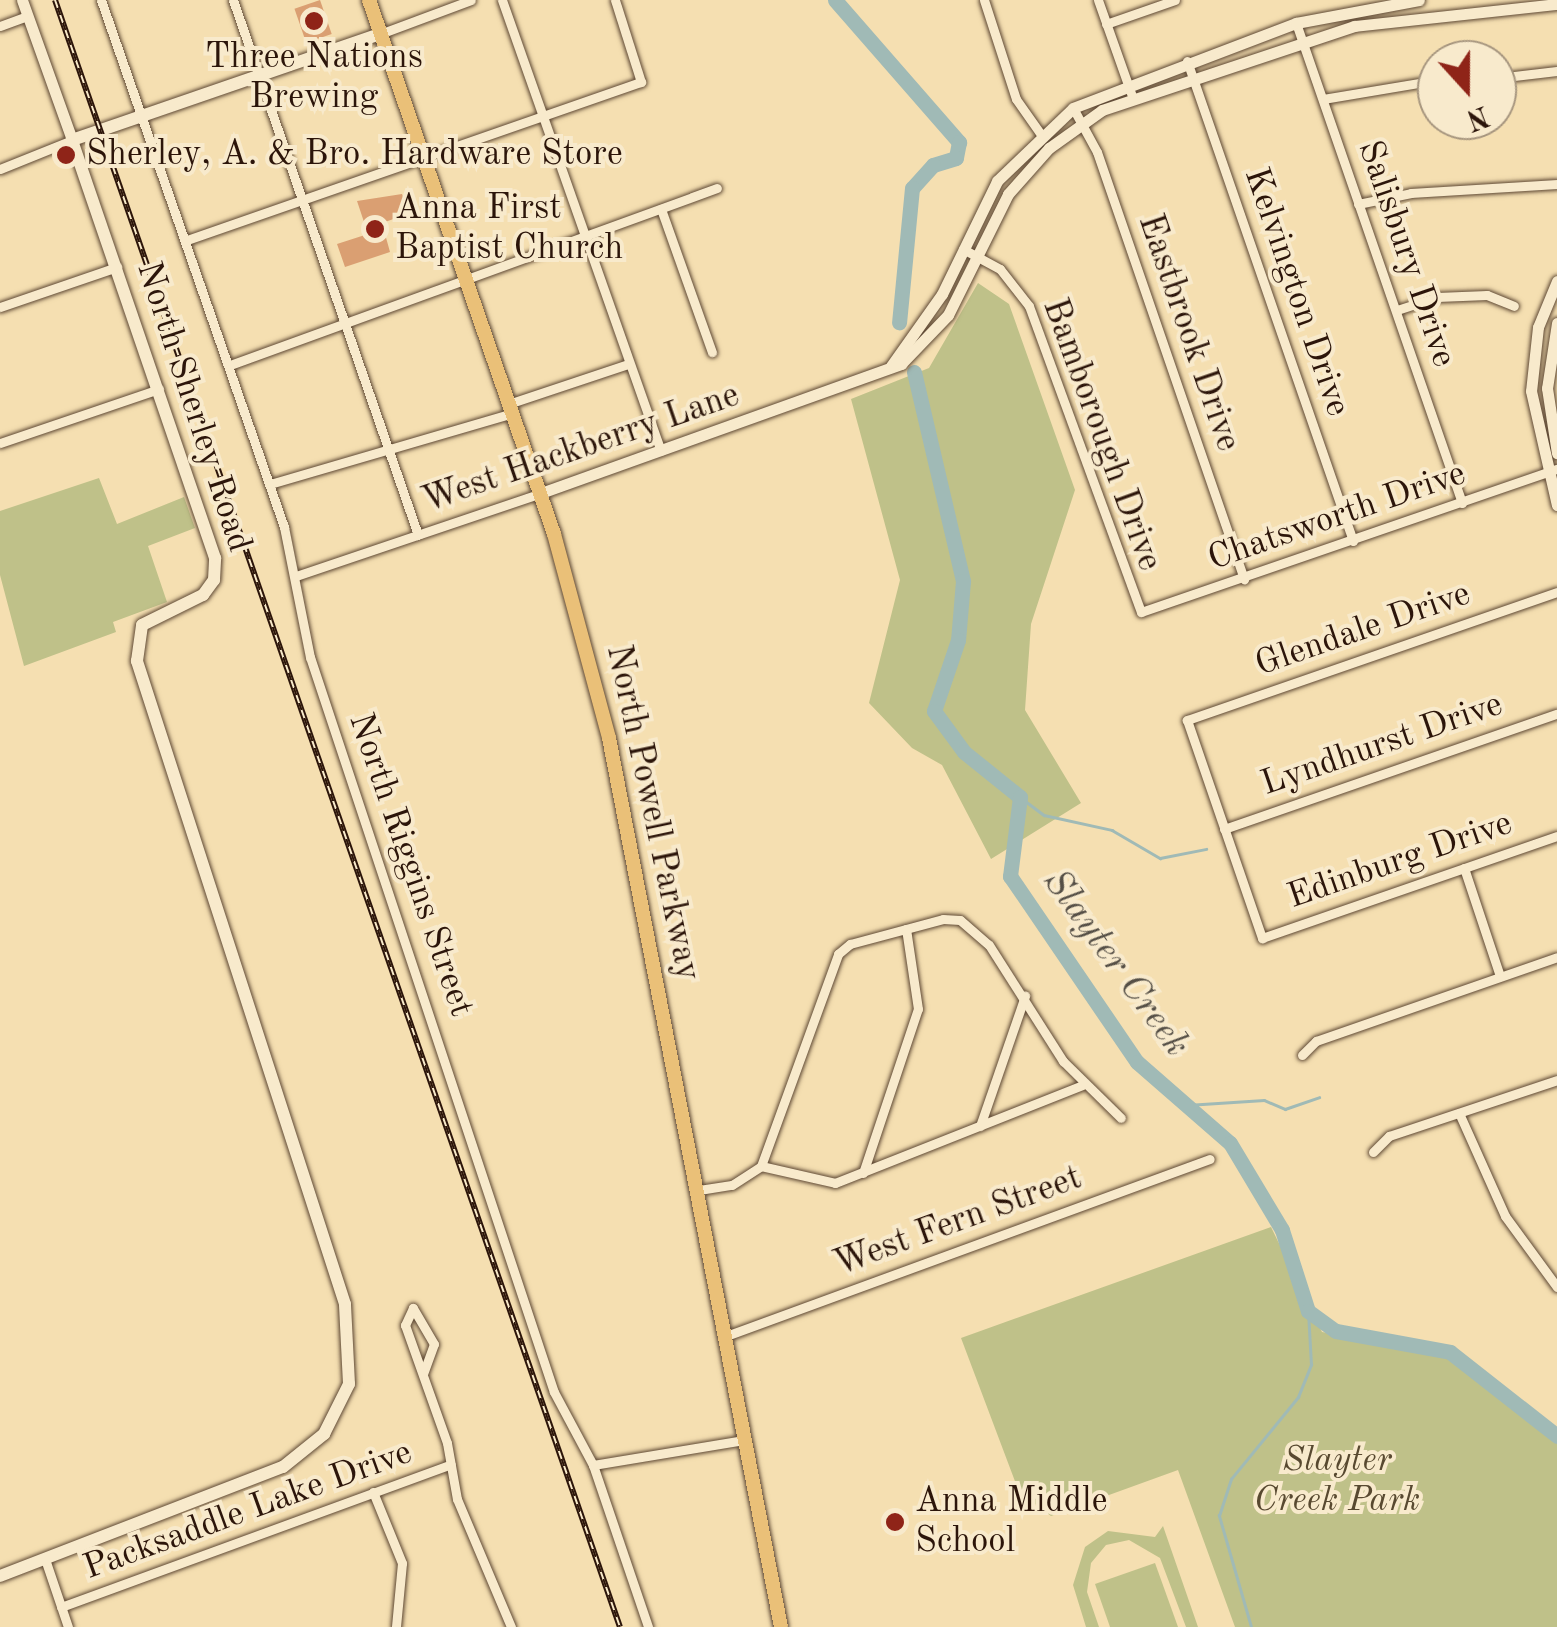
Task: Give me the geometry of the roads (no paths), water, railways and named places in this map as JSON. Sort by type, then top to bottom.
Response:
[{"type":"main road","name":"North Powell Parkway","points":[[368,0],[538,494],[613,754],[781,1627]]},
{"type":"main road","points":[[72,140],[380,34]]},
{"type":"main road","name":"North Sherley Road","points":[[0,1576],[282,1467],[324,1434],[346,1393],[347,1312],[135,648],[142,625],[203,595],[216,570],[159,389],[72,140]]},
{"type":"street","points":[[0,169],[72,140],[22,0]]},
{"type":"street","name":"North Riggins Street","points":[[101,0],[144,114],[270,484],[296,576],[296,609],[310,658],[554,1392],[592,1466],[648,1627]]},
{"type":"street","points":[[233,0],[256,76],[418,535]]},
{"type":"street","points":[[380,34],[471,0]]},
{"type":"street","points":[[502,0],[661,450]]},
{"type":"street","points":[[187,240],[641,82],[615,0]]},
{"type":"street","points":[[984,0],[1016,99],[1040,134]]},
{"type":"street","points":[[1098,0],[1133,99]]},
{"type":"street","points":[[1106,24],[1174,0]]},
{"type":"street","points":[[884,371],[938,301],[997,182],[1040,134],[1072,108],[1127,82],[1296,24],[1418,0]]},
{"type":"street","points":[[884,371],[941,325],[1008,194],[1081,122],[1133,99],[1302,40],[1394,19],[1557,4]]},
{"type":"street","points":[[0,26],[27,16]]},
{"type":"street","name":"Salisbury Drive","points":[[1296,24],[1462,503]]},
{"type":"street","name":"Kelvington Drive","points":[[1187,61],[1353,541]]},
{"type":"street","points":[[1517,76],[1557,71]]},
{"type":"street","points":[[1323,99],[1417,83]]},
{"type":"street","name":"Eastbrook Drive","points":[[1072,108],[1081,122],[1244,579]]},
{"type":"street","points":[[1358,204],[1411,192],[1557,184]]},
{"type":"street","points":[[230,365],[717,188]]},
{"type":"street","points":[[661,209],[712,352]]},
{"type":"street","name":"Bamborough Drive","points":[[963,249],[1000,270],[1029,306],[1135,609]]},
{"type":"street","points":[[0,307],[117,267]]},
{"type":"street","points":[[1557,281],[1531,363],[1557,505]]},
{"type":"street","points":[[1397,310],[1471,296],[1514,306]]},
{"type":"street","points":[[1557,323],[1548,388],[1557,453]]},
{"type":"street","points":[[270,484],[508,409],[628,364]]},
{"type":"street","name":"West Hackberry Lane","points":[[296,576],[884,371]]},
{"type":"street","points":[[0,443],[159,389]]},
{"type":"street","name":"Chatsworth Drive","points":[[1135,609],[1150,612],[1552,471]]},
{"type":"street","name":"Glendale Drive","points":[[1224,828],[1186,720],[1557,592]]},
{"type":"street","name":"Lyndhurst Drive","points":[[1224,828],[1557,714]]},
{"type":"street","name":"Edinburg Drive","points":[[1224,828],[1262,938],[1557,836]]},
{"type":"street","points":[[1464,868],[1500,976]]},
{"type":"street","points":[[699,1190],[732,1185],[761,1166],[838,954],[906,929],[960,920],[989,944],[1082,1086],[1121,1118]]},
{"type":"street","points":[[863,1173],[918,1010],[906,929]]},
{"type":"street","points":[[1302,1055],[1316,1040],[1557,957]]},
{"type":"street","points":[[980,1126],[1025,996]]},
{"type":"street","points":[[1373,1152],[1388,1136],[1557,1080]]},
{"type":"street","points":[[761,1166],[818,1184],[863,1173],[1082,1086]]},
{"type":"street","points":[[1460,1113],[1505,1216],[1557,1288]]},
{"type":"street","name":"West Fern Street","points":[[726,1336],[1210,1159]]},
{"type":"street","points":[[422,1374],[434,1344],[413,1308],[404,1319],[422,1374],[452,1464],[466,1526],[511,1627]]},
{"type":"street","points":[[592,1466],[744,1440]]},
{"type":"street","name":"Packsaddle Lake Drive","points":[[61,1607],[452,1464]]},
{"type":"street","points":[[373,1492],[402,1563],[396,1627]]},
{"type":"street","points":[[45,1559],[68,1627]]},
{"type":"waterway","name":"Slayter Creek","points":[[835,0],[959,142],[956,158],[933,165],[912,188],[899,322]]},
{"type":"waterway","name":"Slayter Creek","points":[[914,372],[963,581],[958,640],[934,711],[964,752],[1020,797],[1010,876],[1137,1062],[1230,1143],[1282,1230],[1308,1311],[1336,1331],[1450,1352],[1557,1436]]},
{"type":"waterway","points":[[1020,797],[1044,815],[1112,830],[1160,858],[1206,849]]},
{"type":"waterway","points":[[1187,1105],[1264,1100],[1285,1109],[1319,1097]]},
{"type":"waterway","points":[[1251,1627],[1219,1516],[1231,1479],[1298,1397],[1311,1365],[1308,1311]]},
{"type":"railway","points":[[55,0],[620,1627]]},
{"type":"place","name":"Three Nations Brewing","points":[[314,21]]},
{"type":"place","name":"Sherley, A. & Bro. Hardware Store","points":[[66,155]]},
{"type":"place","name":"Anna First Baptist Church","points":[[375,229]]},
{"type":"place","name":"Anna Middle School","points":[[895,1522]]},
{"type":"park label","name":"Slayter Creek Park","points":[[1337,1481]]}]
